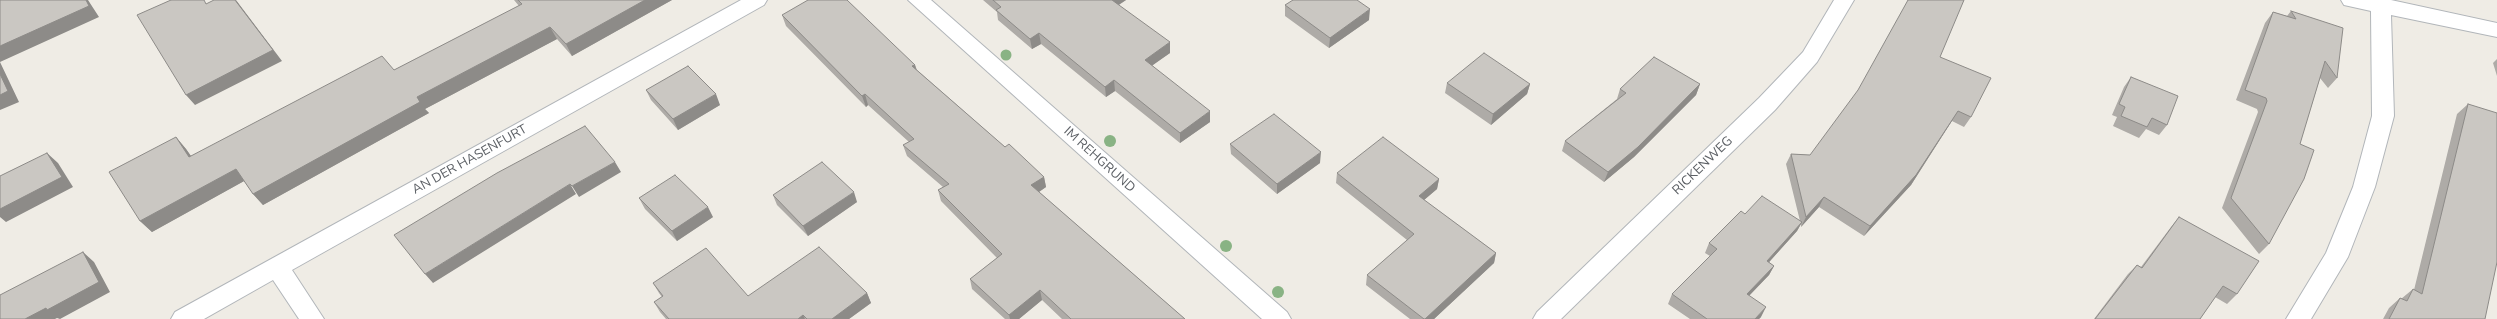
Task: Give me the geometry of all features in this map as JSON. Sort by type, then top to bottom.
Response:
[{"type":"street","name":"AN DER HASENFURT","points":[[183,319],[757,0]]},
{"type":"street","name":"IM REHGRUND","points":[[918,0],[1279,319]]},
{"type":"street","name":"RICKENWEG","points":[[1545,319],[1767,104],[1810,57],[1844,0]]},
{"type":"street","points":[[2351,0],[2382,3],[2497,30]]},
{"type":"street","points":[[2298,319],[2334,260],[2366,181],[2383,116],[2382,3]]},
{"type":"street","points":[[277,267],[312,319]]},
{"type":"building","points":[[0,0],[86,0],[89,6],[0,46]]},
{"type":"building","points":[[171,0],[204,0],[206,4],[214,0],[235,0],[273,50],[186,95],[137,15]]},
{"type":"building","points":[[518,0],[645,0],[566,44],[550,27],[417,97],[420,102],[253,194],[236,169],[140,221],[109,172],[176,137],[189,157],[382,56],[394,70],[522,4]]},
{"type":"building","points":[[808,0],[847,0],[915,65],[912,66],[1005,147],[1009,144],[1044,177],[1031,185],[1185,319],[1071,319],[1040,290],[1009,315],[970,279],[1002,254],[938,190],[949,184],[903,145],[914,139],[865,94],[862,96],[782,15]]},
{"type":"building","points":[[993,0],[1112,0],[1170,42],[1145,60],[1210,111],[1180,133],[1114,80],[1105,87],[1039,33],[1030,39],[996,10],[1001,7]]},
{"type":"building","points":[[1293,0],[1357,0],[1370,9],[1330,38],[1285,5]]},
{"type":"building","points":[[1908,0],[1964,0],[1940,57],[1991,78],[1971,117],[1958,111],[1916,175],[1870,226],[1824,197],[1806,217],[1791,154],[1810,155],[1858,90]]},
{"type":"building","points":[[2291,11],[2343,28],[2337,78],[2325,61],[2300,144],[2314,150],[2304,179],[2269,244],[2231,198],[2267,101],[2266,98],[2245,90],[2273,12],[2296,19]]},
{"type":"building","points":[[1484,53],[1530,84],[1493,114],[1447,83]]},
{"type":"building","points":[[1654,57],[1700,84],[1638,147],[1608,172],[1565,141],[1626,93],[1620,89]]},
{"type":"building","points":[[688,66],[716,94],[673,119],[646,90]]},
{"type":"building","points":[[0,74],[8,91],[0,95]]},
{"type":"building","points":[[2131,77],[2178,96],[2167,125],[2152,118],[2147,127],[2121,116],[2125,107],[2119,104]]},
{"type":"building","points":[[2468,104],[2497,113],[2497,262],[2485,319],[2389,319],[2400,298],[2407,301],[2413,289],[2422,294]]},
{"type":"building","points":[[1274,114],[1321,152],[1277,184],[1230,144]]},
{"type":"building","points":[[585,126],[615,162],[572,186],[570,184],[425,274],[394,235],[497,173]]},
{"type":"building","points":[[1383,137],[1439,179],[1419,196],[1496,253],[1425,319],[1367,275],[1414,234],[1337,173]]},
{"type":"building","points":[[47,153],[62,177],[0,209],[0,176]]},
{"type":"building","points":[[822,162],[854,192],[803,226],[773,195]]},
{"type":"building","points":[[675,175],[708,207],[672,231],[639,198]]},
{"type":"building","points":[[1762,196],[1802,222],[1767,261],[1774,266],[1747,294],[1766,307],[1755,319],[1707,319],[1672,294],[1717,249],[1709,243],[1741,211],[1745,214]]},
{"type":"building","points":[[2179,217],[2259,261],[2237,294],[2223,286],[2200,319],[2095,319],[2137,265],[2142,268]]},
{"type":"building","points":[[819,247],[867,293],[832,319],[807,319],[803,315],[798,319],[669,319],[654,302],[663,296],[653,283],[706,248],[748,296]]},
{"type":"building","points":[[83,252],[99,282],[47,310],[46,308],[25,319],[0,319],[0,295]]}]
